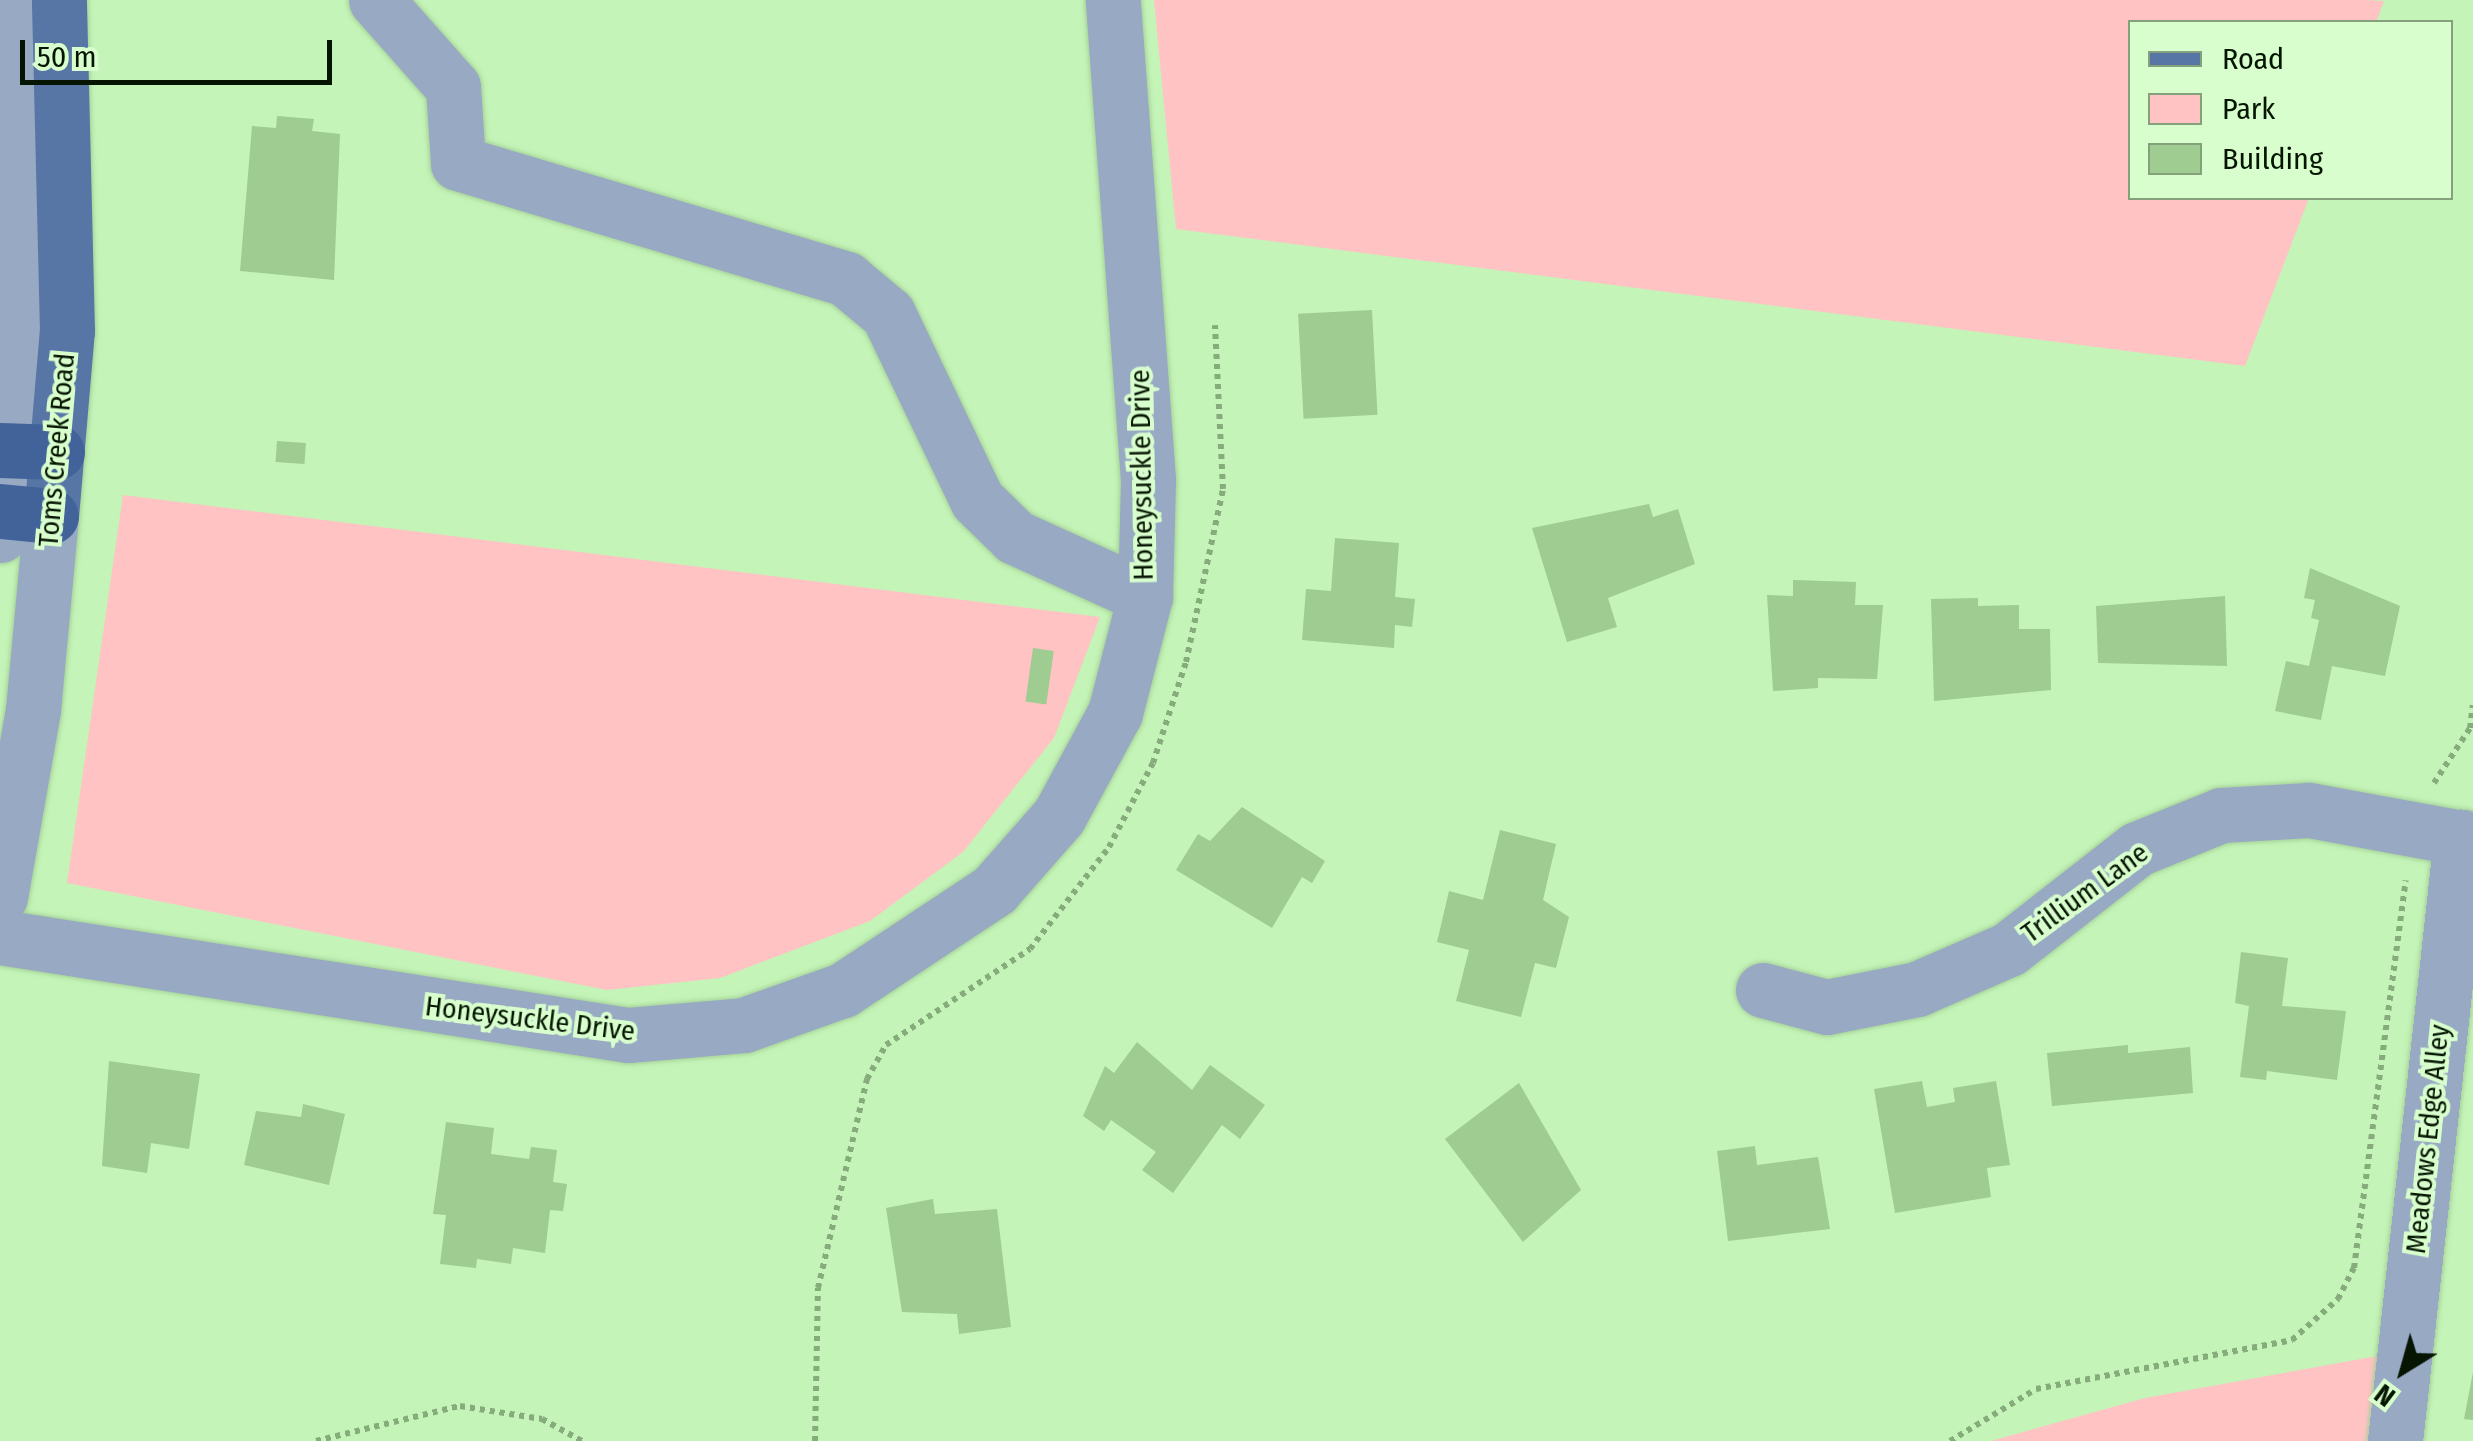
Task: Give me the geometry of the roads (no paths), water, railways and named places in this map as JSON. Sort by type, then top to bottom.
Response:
[{"type":"main road","name":"Toms Creek Road","points":[[22,450],[67,330],[59,0]]},
{"type":"street","name":"Toms Creek Road","points":[[0,897],[32,710],[13,518],[22,450],[20,155],[12,0]]},
{"type":"street","points":[[376,0],[453,87],[458,163],[846,279],[888,314],[977,500],[1016,537],[1145,596]]},
{"type":"street","name":"Honeysuckle Drive","points":[[0,937],[628,1035],[744,1025],[860,981],[994,890],[1059,816],[1114,712],[1145,596],[1148,480],[1113,0]]},
{"type":"street","name":"Trillium Lane","points":[[1763,990],[1828,1006],[1917,989],[2009,948],[2137,849],[2220,815],[2309,810],[2453,836]]},
{"type":"street","name":"Meadows Edge Alley","points":[[2394,1441],[2453,836]]}]
